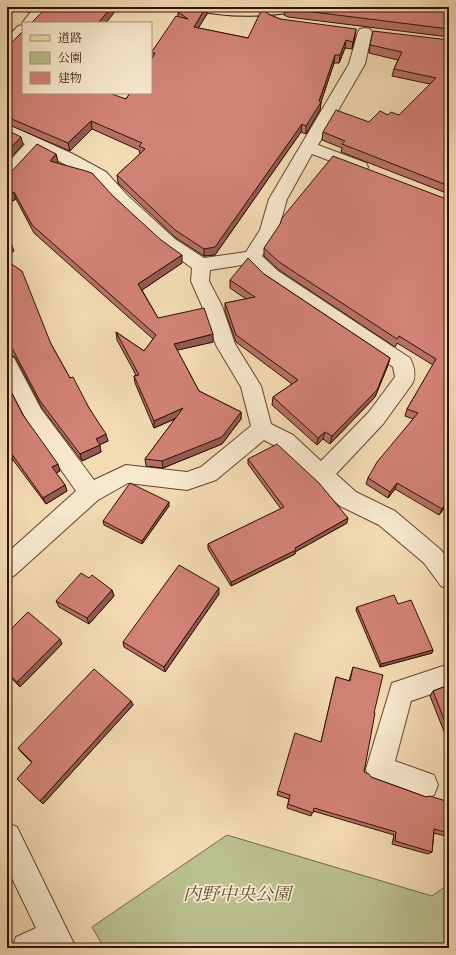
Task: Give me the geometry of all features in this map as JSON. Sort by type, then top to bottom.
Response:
[{"type":"main road","points":[[201,7],[245,12],[304,7]]},
{"type":"street","points":[[30,22],[43,7]]},
{"type":"street","points":[[269,11],[273,16],[285,22],[293,23]]},
{"type":"street","points":[[7,129],[100,176],[121,200],[169,243],[201,265],[252,257],[270,230],[278,199],[310,147],[372,33],[349,30]]},
{"type":"street","points":[[7,47],[22,31]]},
{"type":"street","points":[[7,174],[35,143]]},
{"type":"street","points":[[310,147],[376,173]]},
{"type":"street","points":[[252,257],[271,276],[403,363],[406,378],[376,418],[322,474]]},
{"type":"street","points":[[201,265],[200,280],[212,306],[226,345],[251,386],[262,429],[286,441],[348,498],[387,518],[432,556],[449,578]]},
{"type":"street","points":[[7,363],[34,415],[90,493]]},
{"type":"street","points":[[7,568],[90,493],[126,474],[187,481],[208,474],[262,429]]},
{"type":"street","points":[[424,785],[379,769],[401,692],[449,676]]},
{"type":"street","points":[[7,837],[58,941],[27,948]]},
{"type":"green space","name":"内野中央公園","points":[[227,835],[432,896],[449,884],[449,948],[104,948],[92,927]]},
{"type":"building","points":[[44,7],[112,7],[99,22],[32,22],[45,9],[43,9]]},
{"type":"building","points":[[182,7],[206,7],[194,27],[248,38],[262,9],[264,9],[268,14],[280,19],[356,29],[353,42],[346,40],[340,55],[335,55],[319,101],[321,102],[306,126],[302,124],[215,247],[204,249],[175,230],[117,175],[145,149],[139,146],[142,143],[91,121],[68,143],[7,117],[7,47],[22,32],[22,94],[112,94],[126,99],[129,94],[152,94],[152,58],[155,53],[152,53],[152,52],[176,16],[188,19],[178,12]]},
{"type":"building","points":[[285,7],[449,7],[449,29],[289,9]]},
{"type":"building","points":[[373,31],[449,40],[449,186],[342,144],[345,141],[323,132],[336,110],[369,122],[380,111],[388,115],[391,112],[399,115],[436,78],[394,69],[402,52],[370,45]]},
{"type":"building","points":[[7,130],[21,137],[7,152]]},
{"type":"building","points":[[37,144],[56,154],[50,161],[92,173],[113,196],[161,240],[182,255],[138,284],[158,318],[204,308],[213,334],[174,344],[199,391],[241,412],[222,437],[162,461],[145,459],[183,408],[154,421],[134,376],[139,375],[116,332],[144,351],[156,335],[32,225],[14,192],[7,195],[7,172],[12,171]]},
{"type":"building","points":[[333,156],[449,200],[449,499],[442,509],[397,483],[390,492],[368,478],[377,462],[418,413],[407,409],[436,359],[399,336],[397,339],[279,262],[264,248],[280,224],[282,218]]},
{"type":"building","points":[[7,231],[11,243],[7,246]]},
{"type":"building","points":[[248,258],[264,274],[390,358],[377,390],[332,436],[325,432],[318,438],[273,397],[298,380],[236,335],[225,303],[255,297],[230,280]]},
{"type":"building","points":[[7,261],[22,271],[51,344],[70,378],[73,377],[89,408],[106,434],[96,439],[100,445],[80,454],[40,401],[13,350],[7,348]]},
{"type":"building","points":[[7,384],[23,415],[58,464],[52,467],[65,485],[43,498],[11,453],[7,455]]},
{"type":"building","points":[[277,444],[319,483],[348,518],[295,548],[296,550],[231,582],[208,544],[284,507],[248,459]]},
{"type":"building","points":[[130,483],[169,502],[142,541],[103,521]]},
{"type":"building","points":[[179,565],[219,588],[164,667],[123,642]]},
{"type":"building","points":[[81,573],[89,578],[92,575],[112,590],[87,618],[56,601]]},
{"type":"building","points":[[394,595],[398,604],[411,600],[433,650],[381,664],[357,607]]},
{"type":"building","points":[[28,612],[60,639],[17,682],[7,672],[7,633]]},
{"type":"building","points":[[353,667],[383,675],[374,713],[364,772],[369,774],[371,777],[426,797],[430,796],[449,802],[449,833],[434,829],[432,852],[395,841],[396,832],[314,808],[313,813],[288,804],[290,795],[278,791],[295,733],[321,742],[336,677],[350,681]]},
{"type":"building","points":[[94,669],[131,701],[40,801],[17,779],[32,762],[18,748]]},
{"type":"building","points":[[449,685],[449,732],[433,691]]}]
